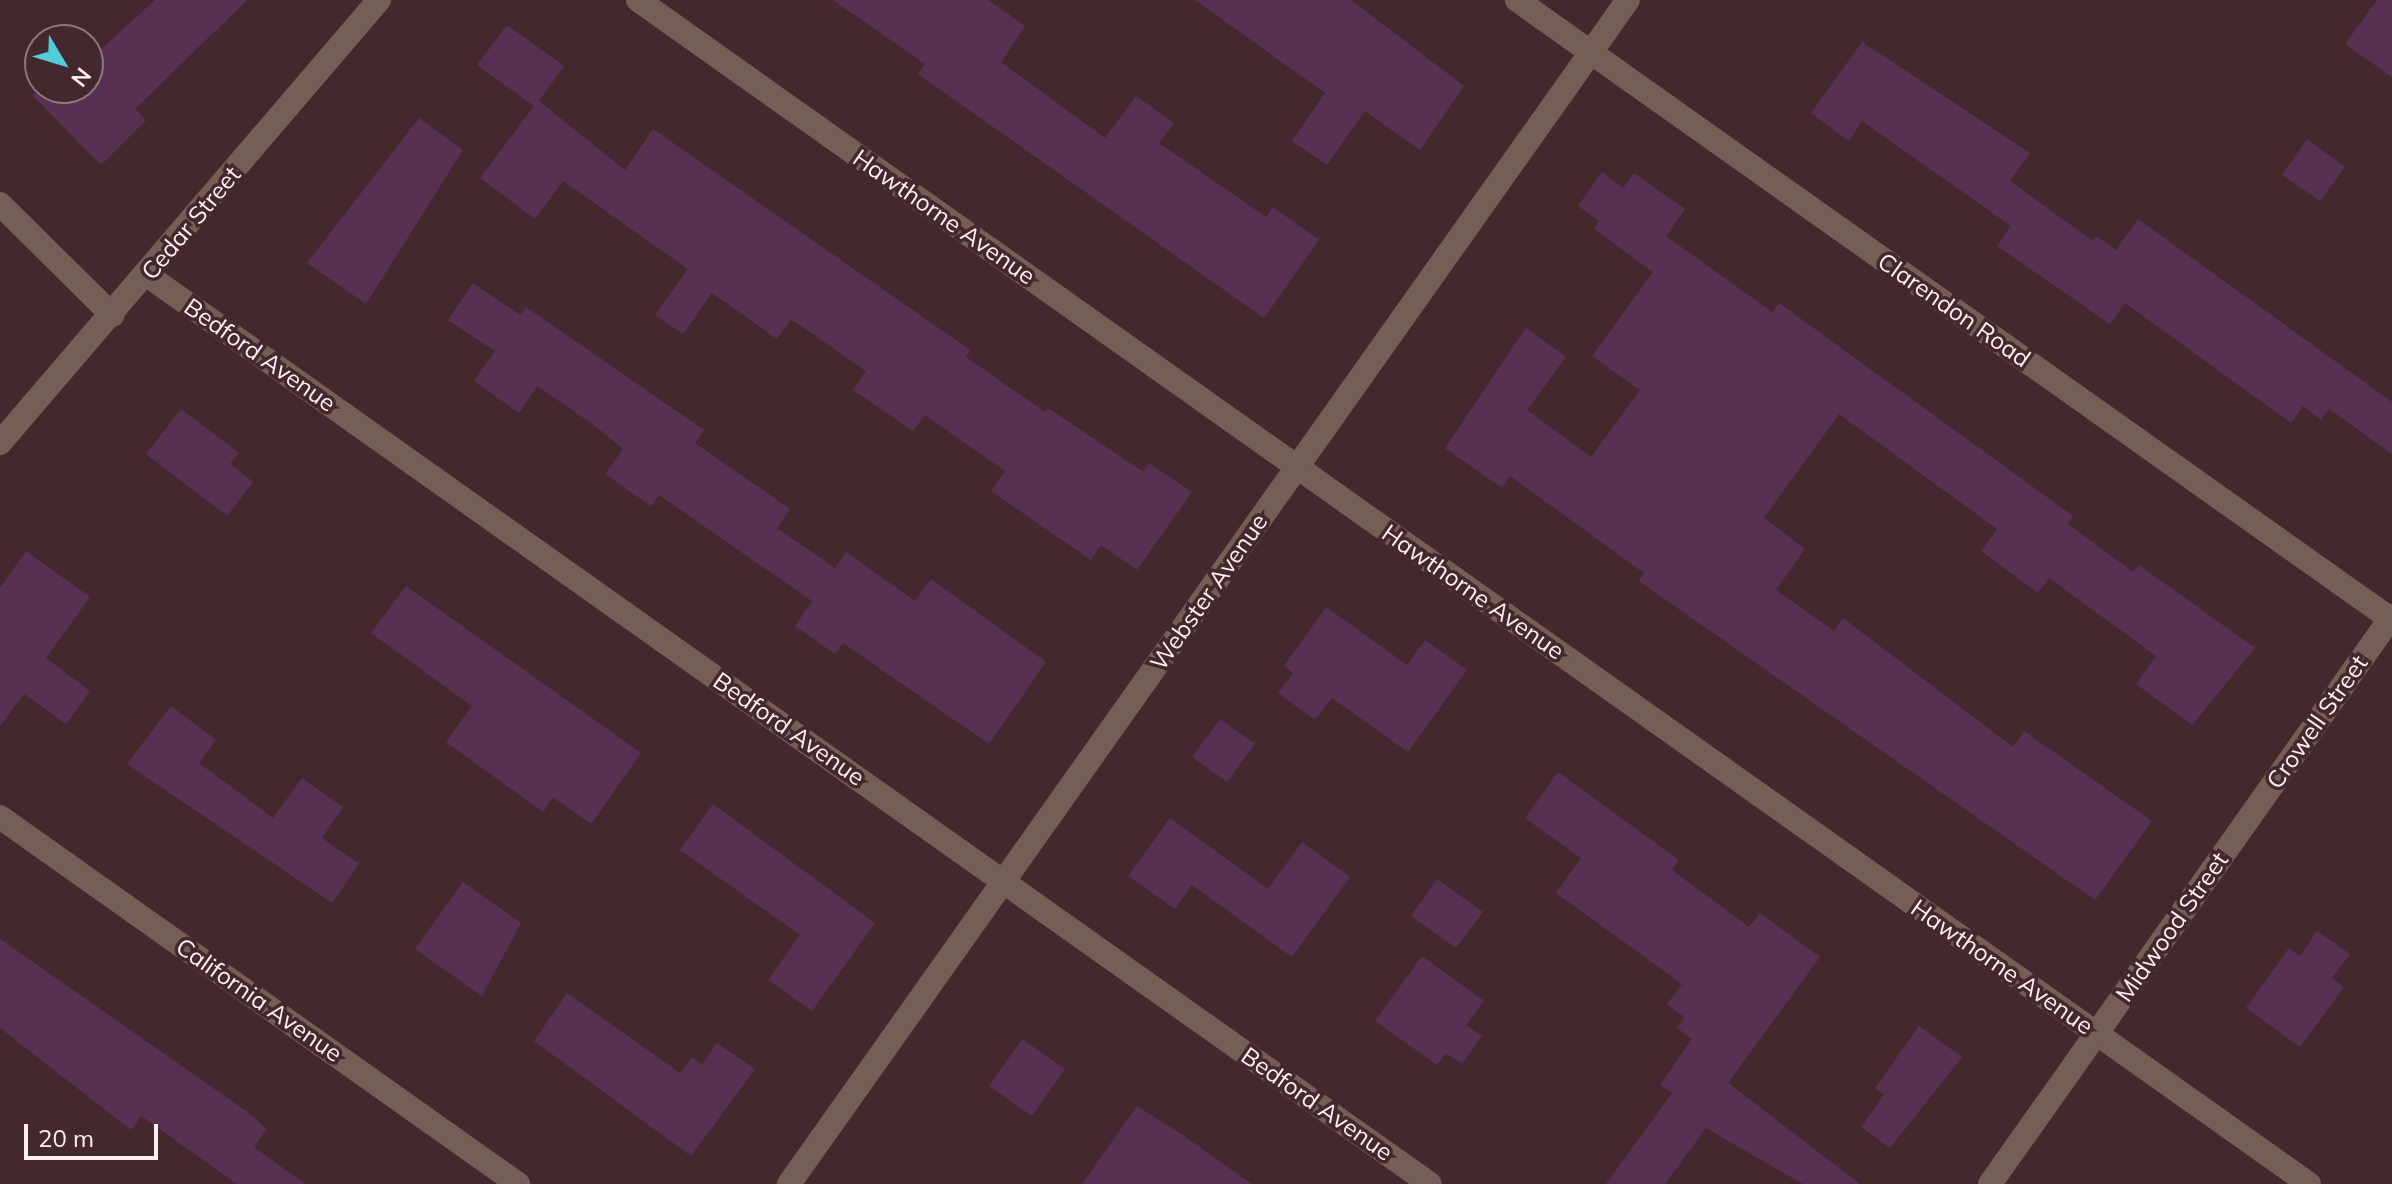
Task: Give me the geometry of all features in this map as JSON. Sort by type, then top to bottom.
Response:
[{"type":"street","name":"Cedar Street","points":[[0,443],[147,275],[379,0]]},
{"type":"street","name":"Hawthorne Avenue","points":[[638,0],[2309,1184]]},
{"type":"street","name":"Clarendon Road","points":[[1517,0],[2391,618]]},
{"type":"street","name":"Webster Avenue","points":[[789,1184],[1628,0]]},
{"type":"street","points":[[0,204],[112,315]]},
{"type":"street","name":"Bedford Avenue","points":[[147,275],[1430,1184]]},
{"type":"street","name":"Crowell Street","points":[[2243,827],[2391,618]]},
{"type":"street","name":"California Avenue","points":[[0,817],[518,1184]]},
{"type":"street","name":"Midwood Street","points":[[1990,1184],[2243,827]]},
{"type":"building","points":[[155,0],[247,0],[135,109],[146,120],[101,165],[41,104],[104,104],[104,46]]},
{"type":"building","points":[[833,0],[988,0],[1025,26],[1001,62],[1105,138],[1136,96],[1174,123],[1159,143],[1266,217],[1273,207],[1319,240],[1264,318],[918,74],[925,64]]},
{"type":"building","points":[[1195,0],[1351,0],[1464,86],[1420,150],[1365,111],[1327,165],[1292,141],[1325,93]]},
{"type":"building","points":[[2377,0],[2392,0],[2392,77],[2345,44]]},
{"type":"building","points":[[507,25],[564,66],[539,101],[625,170],[653,129],[970,350],[966,357],[1045,412],[1048,408],[1143,472],[1149,463],[1192,492],[1137,570],[1101,545],[1091,560],[991,491],[1005,471],[925,415],[913,431],[853,390],[866,371],[791,319],[777,339],[712,293],[683,334],[655,315],[688,269],[563,181],[535,219],[480,178],[534,106],[477,65]]},
{"type":"building","points":[[1862,42],[2030,153],[2010,181],[2093,241],[2096,236],[2116,250],[2138,219],[2392,402],[2392,454],[2329,409],[2321,420],[2303,406],[2291,423],[2125,303],[2110,324],[1997,246],[2011,226],[1862,121],[1849,141],[1811,113]]},
{"type":"building","points":[[419,118],[463,150],[366,304],[307,263]]},
{"type":"building","points":[[2307,139],[2345,167],[2320,201],[2282,175]]},
{"type":"building","points":[[1602,172],[1623,188],[1634,173],[1685,209],[1666,236],[1772,312],[1779,303],[2073,516],[2068,524],[2133,572],[2139,565],[2255,648],[2192,725],[2136,684],[2156,656],[2049,578],[2038,593],[1981,551],[1997,529],[1839,414],[1764,518],[1805,549],[1776,590],[1834,631],[1843,618],[2013,747],[2024,731],[2152,821],[2095,900],[1639,581],[1644,573],[1510,476],[1502,488],[1445,448],[1526,328],[1566,357],[1527,410],[1591,457],[1640,390],[1592,356],[1653,272],[1594,229],[1599,221],[1578,206]]},
{"type":"building","points":[[473,283],[520,315],[526,307],[704,430],[695,443],[790,509],[777,528],[835,568],[846,552],[915,601],[931,579],[1046,662],[989,744],[843,643],[835,654],[795,626],[812,601],[659,495],[651,506],[605,474],[623,449],[594,425],[537,386],[519,413],[474,381],[495,351],[448,320]]},
{"type":"building","points":[[181,409],[239,453],[230,464],[253,482],[227,516],[146,454]]},
{"type":"building","points":[[26,551],[90,597],[46,658],[90,691],[66,724],[24,694],[0,726],[0,588]]},
{"type":"building","points":[[406,586],[641,753],[591,824],[553,797],[543,812],[446,742],[472,706],[371,633]]},
{"type":"building","points":[[1326,607],[1407,665],[1425,640],[1467,670],[1408,752],[1332,698],[1315,720],[1278,693],[1293,673],[1284,666]]},
{"type":"building","points":[[171,706],[216,740],[199,763],[273,818],[302,778],[343,807],[322,838],[359,864],[332,903],[127,764]]},
{"type":"building","points":[[1220,719],[1255,744],[1227,782],[1192,757]]},
{"type":"building","points":[[1558,772],[1679,860],[1672,870],[1749,927],[1760,913],[1820,957],[1728,1083],[1860,1184],[1803,1184],[1706,1128],[1665,1184],[1606,1184],[1672,1093],[1660,1085],[1692,1039],[1677,1028],[1684,1017],[1667,1004],[1682,984],[1556,893],[1581,858],[1525,818]]},
{"type":"building","points":[[713,804],[875,923],[812,1011],[768,980],[800,935],[680,850]]},
{"type":"building","points":[[1170,818],[1268,889],[1302,842],[1350,877],[1292,957],[1192,885],[1175,909],[1128,876]]},
{"type":"building","points":[[1437,879],[1483,912],[1456,948],[1411,916]]},
{"type":"building","points":[[463,882],[521,923],[482,996],[415,949]]},
{"type":"building","points":[[2317,931],[2350,954],[2332,978],[2344,987],[2300,1047],[2246,1008],[2289,948],[2300,956]]},
{"type":"building","points":[[0,939],[249,1113],[267,1129],[254,1147],[305,1184],[237,1184],[141,1116],[131,1130],[0,1028]]},
{"type":"building","points":[[1422,956],[1484,1001],[1466,1025],[1482,1036],[1462,1064],[1446,1053],[1437,1065],[1375,1021]]},
{"type":"building","points":[[567,993],[680,1073],[692,1057],[702,1064],[717,1043],[755,1069],[691,1156],[534,1041]]},
{"type":"building","points":[[1919,1026],[1962,1057],[1890,1148],[1861,1127],[1884,1095],[1875,1088]]},
{"type":"building","points":[[1022,1039],[1065,1069],[1032,1116],[989,1086]]},
{"type":"building","points":[[1137,1106],[1181,1134],[1252,1184],[1082,1184]]}]
